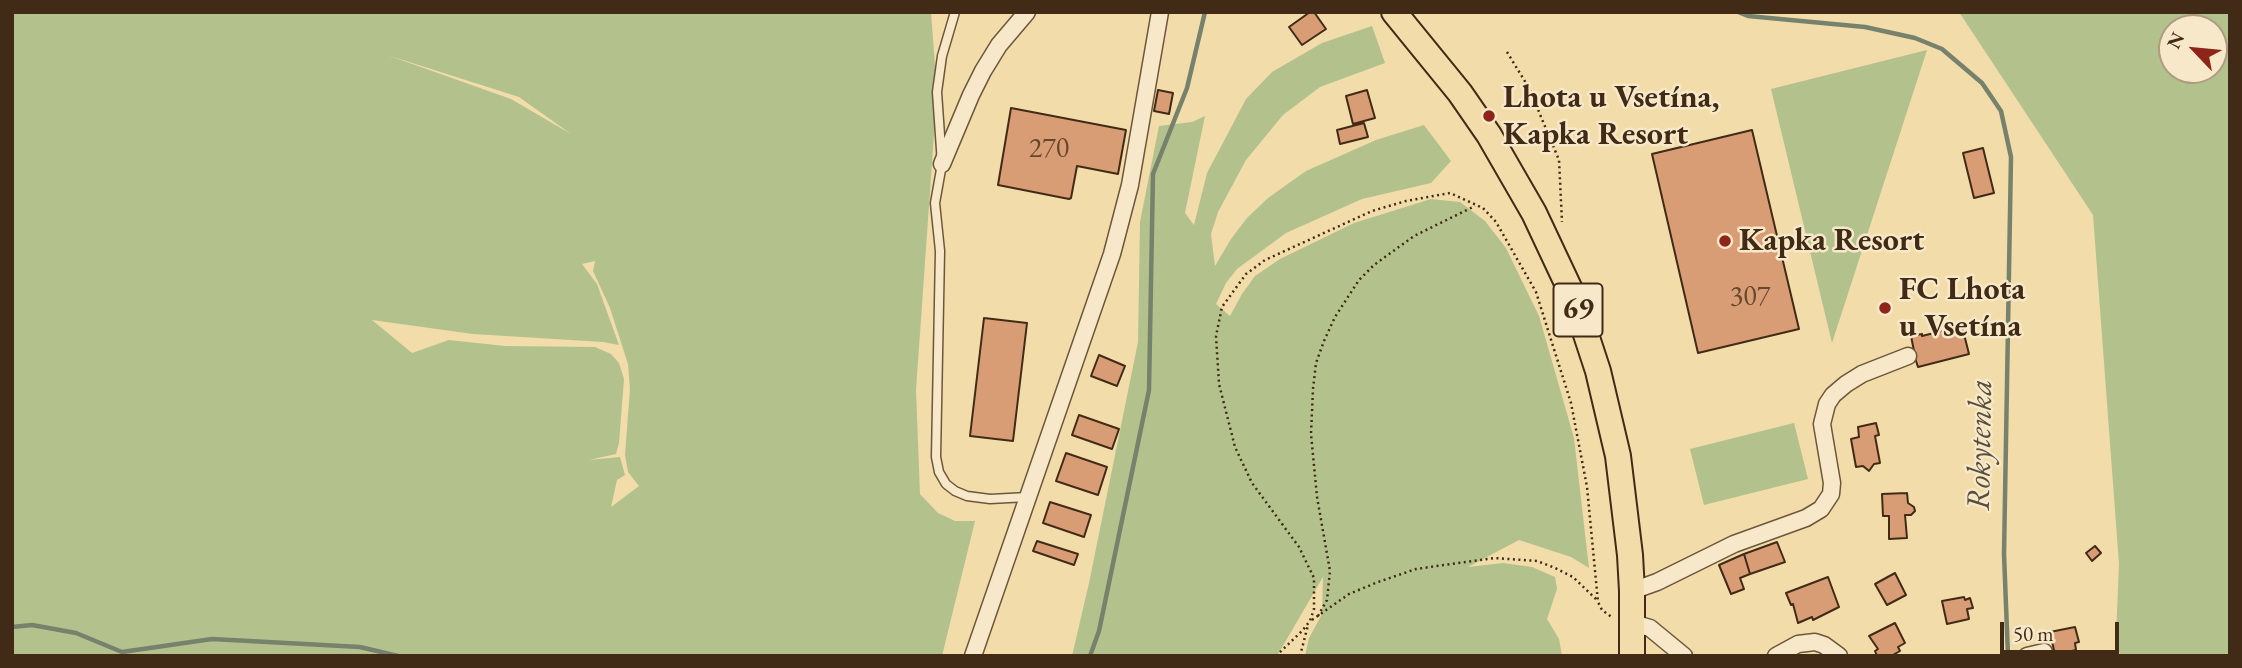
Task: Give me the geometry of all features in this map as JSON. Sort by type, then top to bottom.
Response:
[{"type":"main road","name":"69","points":[[1394,12],[1446,75],[1489,135],[1534,213],[1574,298],[1598,371],[1625,499],[1632,591],[1632,656]]},
{"type":"street","points":[[942,164],[983,71],[999,46],[1027,12]]},
{"type":"street","points":[[973,656],[1112,254],[1130,186],[1160,12]]},
{"type":"street","points":[[1632,591],[1657,582],[1734,544],[1806,518],[1821,509],[1831,494],[1832,483],[1822,424],[1827,404],[1846,384],[1863,374],[1908,356]]},
{"type":"street","points":[[1633,623],[1650,628],[1684,656]]},
{"type":"street","points":[[1776,656],[1798,644],[1815,642],[1839,656]]},
{"type":"street","points":[[2027,656],[2044,652]]},
{"type":"lane","points":[[955,12],[945,44],[938,83],[942,164],[935,203],[940,251],[936,457],[939,472],[946,484],[967,496],[990,499],[1028,497]]},
{"type":"path","points":[[1300,656],[1314,609],[1314,578],[1299,547],[1252,483],[1230,431],[1219,384],[1216,336],[1222,307],[1246,274],[1265,260],[1371,211],[1450,193],[1477,205],[1496,222],[1536,292],[1562,369],[1587,487],[1598,602]]},
{"type":"path","points":[[1318,615],[1327,600],[1331,571],[1314,475],[1311,434],[1312,389],[1324,341],[1335,317],[1359,280],[1374,265],[1414,236],[1477,205]]},
{"type":"path","points":[[1276,656],[1310,621],[1349,594],[1416,569],[1494,558],[1537,561],[1555,568],[1573,578],[1598,602],[1608,617],[1633,623]]},
{"type":"green space","points":[[12,12],[931,12],[937,92],[916,390],[920,494],[938,513],[955,521],[975,521],[942,656],[12,656]],"holes":[[[387,55],[519,97],[571,134],[511,99]],[[595,261],[593,271],[610,308],[628,364],[630,389],[625,455],[628,472],[639,486],[611,507],[617,480],[625,475],[620,457],[589,460],[616,454],[619,443],[624,379],[619,363],[611,354],[595,347],[505,346],[449,340],[412,353],[372,320],[473,334],[619,345],[597,284],[582,264]]]},
{"type":"green space","points":[[1959,12],[2230,12],[2230,656],[2120,656],[2116,636],[2119,564],[2093,215]]},
{"type":"green space","points":[[1372,26],[1385,63],[1320,87],[1283,115],[1246,160],[1218,212],[1211,234],[1215,266],[1247,218],[1268,198],[1306,171],[1376,140],[1424,125],[1451,161],[1431,183],[1362,199],[1286,233],[1237,269],[1226,283],[1216,304],[1230,316],[1255,276],[1280,259],[1354,223],[1431,199],[1460,202],[1485,221],[1506,248],[1539,316],[1574,438],[1589,568],[1571,557],[1519,540],[1468,567],[1503,563],[1532,567],[1555,577],[1557,589],[1547,619],[1559,639],[1562,656],[1305,656],[1309,638],[1322,614],[1323,577],[1277,656],[1072,656],[1138,342],[1140,222],[1159,126],[1192,122],[1205,116],[1185,213],[1194,225],[1207,173],[1246,99],[1272,72],[1322,43]]},
{"type":"green space","points":[[1927,50],[1832,343],[1771,89]]},
{"type":"green space","points":[[1794,423],[1808,479],[1704,505],[1690,449]]},
{"type":"building","points":[[1314,12],[1326,29],[1302,45],[1289,27]]},
{"type":"building","points":[[1158,90],[1173,93],[1169,114],[1154,111]]},
{"type":"building","points":[[1367,90],[1375,118],[1353,124],[1346,96]]},
{"type":"building","points":[[1011,108],[1126,130],[1118,174],[1077,166],[1069,199],[998,185]]},
{"type":"building","points":[[1364,123],[1368,137],[1340,144],[1337,130]]},
{"type":"building","name":"Kapka Resort","points":[[1752,130],[1799,329],[1698,353],[1652,154]]},
{"type":"building","points":[[1983,148],[1994,193],[1974,198],[1963,153]]},
{"type":"building","points":[[984,318],[1027,323],[1013,441],[970,436]]},
{"type":"building","points":[[1962,326],[1969,354],[1918,367],[1910,351],[1914,351],[1911,336],[1922,336]]},
{"type":"building","points":[[1099,355],[1125,366],[1117,386],[1091,376]]},
{"type":"building","points":[[1079,415],[1119,429],[1112,449],[1072,435]]},
{"type":"building","points":[[1876,423],[1879,435],[1875,436],[1880,463],[1874,464],[1869,471],[1863,466],[1856,467],[1851,439],[1859,437],[1858,427]]},
{"type":"building","points":[[1066,453],[1107,467],[1098,495],[1056,481]]},
{"type":"building","points":[[1907,493],[1908,503],[1915,511],[1911,515],[1905,515],[1907,538],[1889,539],[1889,516],[1883,516],[1882,494]]},
{"type":"building","points":[[1050,502],[1091,515],[1084,537],[1043,523]]},
{"type":"building","points":[[1037,541],[1078,554],[1074,565],[1033,551]]},
{"type":"building","points":[[1777,542],[1785,562],[1750,574],[1744,554]]},
{"type":"building","points":[[2095,546],[2101,553],[2092,561],[2086,553]]},
{"type":"building","points":[[1744,554],[1750,574],[1740,578],[1744,589],[1731,594],[1719,565]]},
{"type":"building","points":[[1895,573],[1906,595],[1887,605],[1875,584]]},
{"type":"building","points":[[1828,577],[1839,607],[1813,620],[1812,617],[1798,623],[1793,604],[1791,605],[1786,593]]},
{"type":"building","points":[[1964,597],[1965,600],[1970,598],[1973,608],[1967,609],[1969,619],[1947,624],[1942,601]]},
{"type":"building","points":[[1895,623],[1905,643],[1898,647],[1900,651],[1891,656],[1877,656],[1875,651],[1878,649],[1869,636]]},
{"type":"building","points":[[2075,627],[2079,642],[2075,643],[2076,650],[2055,655],[2050,632]]},
{"type":"waterway","points":[[1090,656],[1099,631],[1149,390],[1153,174],[1187,88],[1205,12]]},
{"type":"waterway","name":"Rokytenka","points":[[1738,12],[1748,16],[1865,27],[1915,38],[1942,49],[1982,83],[2001,111],[2011,157],[2004,554],[2008,656]]},
{"type":"waterway","points":[[12,627],[32,625],[76,633],[122,652],[212,639],[360,647],[398,656]]},
{"type":"place","name":"Lhota u Vsetína, Kapka Resort","points":[[1489,116]]},
{"type":"place","name":"Kapka Resort","points":[[1725,241]]},
{"type":"place","name":"FC Lhota u Vsetína","points":[[1885,308]]}]
